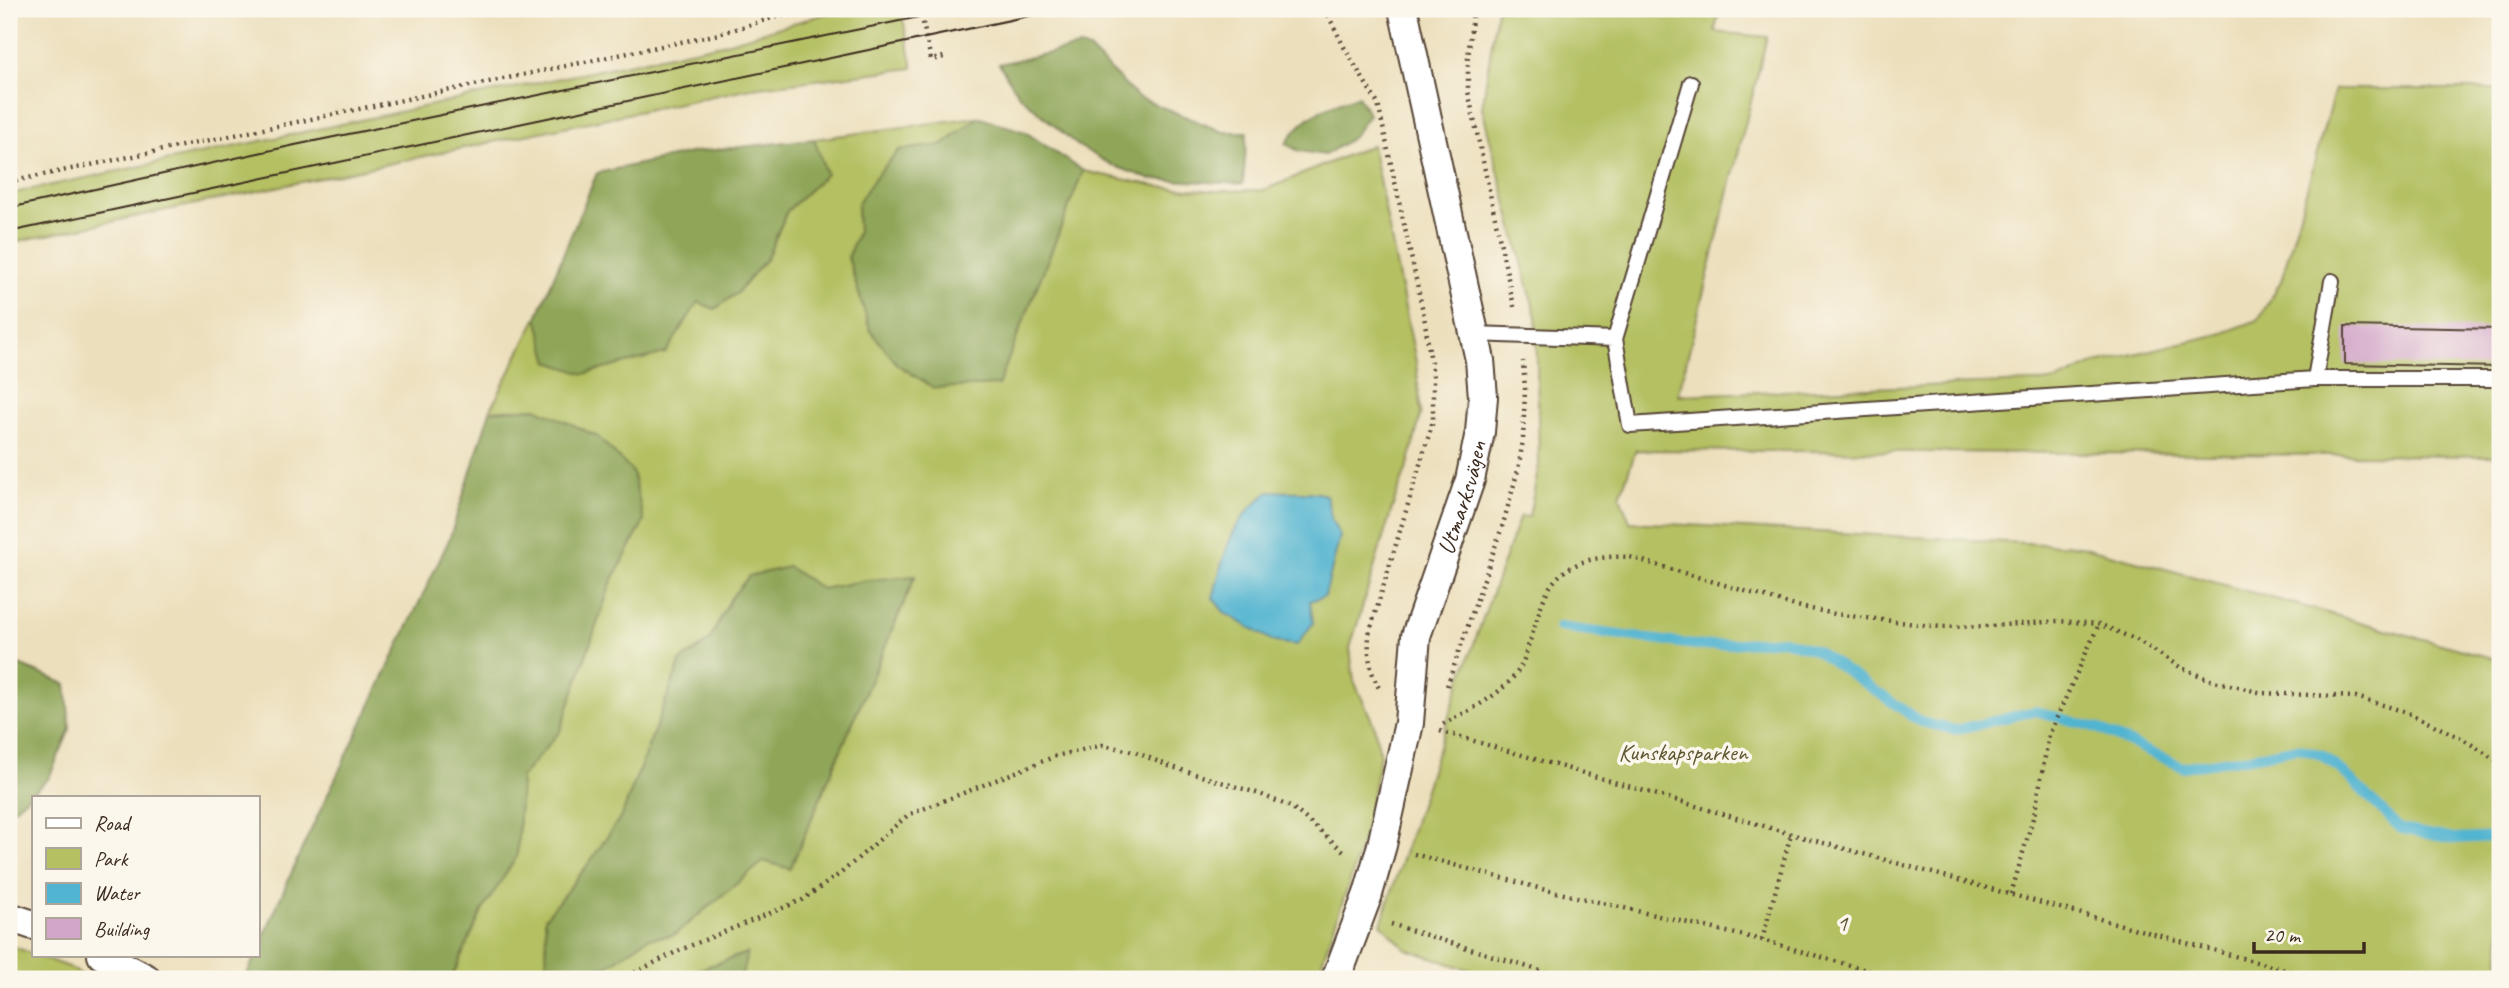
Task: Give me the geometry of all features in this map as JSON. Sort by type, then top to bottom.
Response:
[{"type":"street","name":"Utmarksvägen","points":[[1336,979],[1379,855],[1409,723],[1416,636],[1470,480],[1480,432],[1483,397],[1480,360],[1403,9]]},
{"type":"street","points":[[9,917],[32,925]]},
{"type":"street","points":[[104,956],[147,979]]},
{"type":"lane","points":[[1691,83],[1615,339],[1630,425],[2315,379],[2500,379]]},
{"type":"lane","points":[[2315,379],[2332,281]]},
{"type":"lane","points":[[1474,334],[1615,339]]},
{"type":"path","points":[[9,182],[719,34],[802,9]]},
{"type":"path","points":[[920,9],[931,60],[944,57]]},
{"type":"path","points":[[1325,9],[1378,104],[1424,316],[1433,376],[1433,421],[1369,634],[1368,654],[1372,674],[1391,713],[1409,723]]},
{"type":"path","points":[[2318,979],[1791,834],[1432,729],[1475,708],[1511,679],[1521,666],[1545,594],[1555,580],[1584,560],[1604,556],[1630,557],[1792,605],[1860,618],[1940,626],[1991,626],[2059,621],[2099,624],[2139,641],[2180,667],[2210,680],[2262,693],[2357,697],[2406,712],[2463,739],[2500,763]]},
{"type":"path","points":[[2011,894],[2035,811],[2049,735],[2099,624]]},
{"type":"path","points":[[622,979],[680,950],[802,900],[841,873],[908,815],[1056,756],[1103,745],[1135,752],[1168,766],[1260,794],[1293,808],[1352,857],[1379,855],[1542,889],[1762,940],[1897,979]]},
{"type":"path","points":[[1762,940],[1791,834]]},
{"type":"path","points":[[1361,913],[1566,979]]},
{"type":"green space","points":[[842,9],[901,9],[913,68],[751,88],[9,243],[9,194],[722,44]]},
{"type":"green space","name":"Kunskapsparken","points":[[1497,9],[1719,9],[1715,32],[1767,37],[1678,395],[2057,381],[2096,363],[2220,334],[2258,320],[2281,281],[2335,89],[2500,89],[2500,456],[1636,450],[1620,496],[1630,522],[2081,546],[2500,660],[2500,979],[1496,979],[1406,949],[1381,924],[1460,682],[1520,516],[1529,517],[1539,465],[1536,317],[1482,108]]},
{"type":"green space","points":[[1078,47],[1089,49],[1137,97],[1223,132],[1247,132],[1243,184],[1150,179],[1112,165],[1077,145],[1019,95],[999,64]]},
{"type":"green space","points":[[1358,96],[1369,115],[1352,138],[1325,155],[1299,151],[1286,144],[1300,126],[1317,113]]},
{"type":"green space","points":[[978,117],[943,145],[899,150],[857,204],[858,232],[848,257],[870,330],[998,385],[1083,171],[1161,187],[1217,191],[1264,190],[1372,145],[1416,362],[1421,414],[1409,462],[1394,502],[1350,648],[1354,681],[1374,725],[1380,754],[1368,819],[1316,979],[741,979],[746,953],[672,979],[451,979],[482,911],[517,856],[521,777],[560,731],[611,583],[644,521],[536,408],[490,411],[537,317],[549,362],[698,301],[767,258],[787,211],[826,174],[814,139]],"holes":[[[788,567],[822,589],[868,580],[915,577],[790,869],[764,861],[674,935],[648,938],[590,862],[622,815],[681,661],[709,641],[731,598]]]},
{"type":"green space","points":[[978,117],[1025,132],[1083,171],[998,385],[934,388],[898,365],[870,330],[848,257],[858,232],[857,204],[876,176],[899,150],[943,145]]},
{"type":"green space","points":[[814,139],[826,174],[787,211],[767,258],[737,293],[715,309],[698,302],[666,353],[584,374],[549,362],[537,317],[597,173],[695,152]]},
{"type":"green space","points":[[536,408],[597,436],[632,471],[644,521],[611,583],[560,731],[521,777],[517,856],[482,911],[451,979],[245,979],[255,956],[259,956],[259,947],[301,851],[449,540],[490,411]]},
{"type":"green space","points":[[788,567],[822,589],[868,580],[915,576],[790,869],[764,861],[674,935],[648,938],[609,965],[577,973],[547,969],[545,918],[590,862],[622,815],[681,661],[709,641],[731,598],[749,576]]},
{"type":"green space","points":[[9,661],[66,684],[70,729],[49,778],[9,813]]},
{"type":"green space","points":[[9,945],[32,954],[32,956],[68,967],[89,979],[9,979]]},
{"type":"green space","points":[[747,953],[741,979],[672,979]]},
{"type":"water","points":[[1270,491],[1326,495],[1332,521],[1340,536],[1325,596],[1310,601],[1313,623],[1297,645],[1275,642],[1225,613],[1213,598],[1225,552],[1237,526],[1256,502]]},
{"type":"building","points":[[2345,326],[2500,329],[2500,367],[2345,364]]},
{"type":"waterway","points":[[1559,627],[1702,646],[1783,640],[1817,651],[1921,722],[1955,730],[2035,711],[2097,728],[2183,767],[2298,748],[2321,755],[2341,770],[2401,829],[2454,839],[2500,837]]},
{"type":"tram line","points":[[9,208],[295,145],[958,9]]},
{"type":"tram line","points":[[9,232],[1062,9]]},
{"type":"park label","name":"1","points":[[1842,923]]}]
